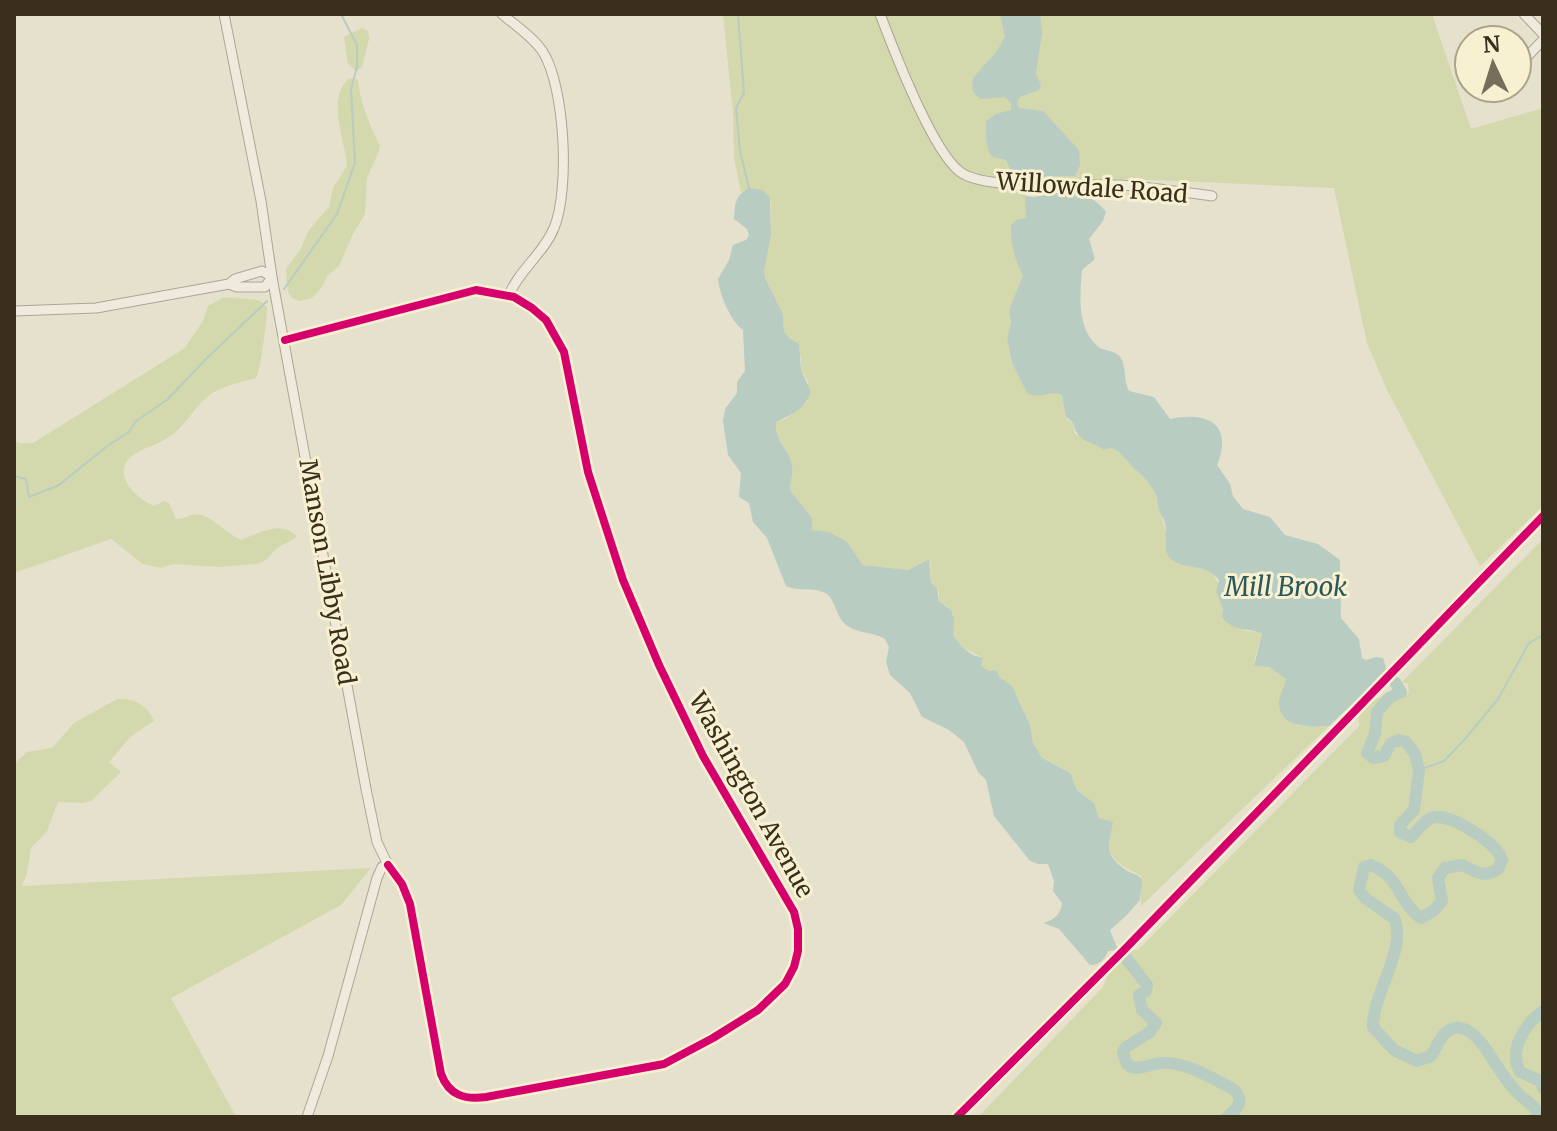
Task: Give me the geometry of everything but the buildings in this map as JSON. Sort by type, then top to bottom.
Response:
[{"type":"street","name":"Manson Libby Road","points":[[224,14],[261,201],[272,277],[374,831],[388,865]]},
{"type":"street","points":[[502,14],[538,45],[548,61],[563,139],[556,224],[509,295]]},
{"type":"street","name":"Willowdale Road","points":[[880,14],[937,142],[952,164],[967,177],[1005,183],[1120,185],[1212,196]]},
{"type":"street","points":[[1524,14],[1543,37]]},
{"type":"street","points":[[14,311],[96,308],[229,284],[262,271],[272,277]]},
{"type":"street","name":"Washington Avenue","points":[[285,340],[476,290],[509,295],[541,315],[561,343],[588,472],[623,580],[696,742],[728,803],[794,912],[798,935],[796,960],[785,984],[771,1000],[671,1061],[486,1097],[464,1098],[450,1090],[441,1074],[410,904],[404,888],[388,865]]},
{"type":"street","points":[[307,1117],[328,1056],[377,878],[382,867],[388,865]]},
{"type":"green space","points":[[723,14],[1432,14],[1453,76],[1453,104],[1463,104],[1471,129],[1543,108],[1543,506],[1480,566],[1387,390],[1367,343],[1334,188],[1129,179],[1026,180],[1026,218],[1013,222],[1014,242],[1023,275],[1009,310],[1011,322],[1007,339],[1012,363],[1027,393],[1054,392],[1062,395],[1067,420],[1073,422],[1075,434],[1104,450],[1115,450],[1145,479],[1155,493],[1168,540],[1179,564],[1201,568],[1214,576],[1223,613],[1245,631],[1262,632],[1255,666],[1269,667],[1286,679],[1284,717],[1298,726],[1329,726],[1141,906],[1141,876],[1116,861],[1110,850],[1113,822],[1099,818],[1094,803],[1077,790],[1070,773],[1042,758],[1032,743],[1030,725],[1012,686],[981,666],[983,658],[962,647],[953,635],[953,614],[939,601],[939,592],[931,583],[930,561],[909,570],[863,565],[847,542],[812,530],[812,518],[790,490],[792,464],[777,434],[776,422],[786,419],[808,401],[808,381],[801,370],[801,357],[784,331],[783,314],[763,271],[771,235],[771,202],[749,188],[741,192],[734,158],[733,113]]},
{"type":"green space","points":[[362,28],[368,31],[369,39],[362,67],[356,71],[348,64],[344,37]]},
{"type":"green space","points":[[349,78],[358,80],[379,151],[367,178],[365,214],[339,266],[327,276],[312,298],[300,301],[288,292],[286,269],[300,250],[309,230],[329,207],[333,188],[347,166],[338,108],[342,87]]},
{"type":"green space","points":[[224,297],[258,300],[267,307],[262,355],[256,378],[210,395],[172,435],[133,455],[124,469],[125,477],[133,491],[147,502],[154,506],[164,501],[169,503],[176,519],[202,515],[241,540],[277,528],[297,537],[257,564],[217,567],[173,564],[161,568],[143,564],[111,539],[14,573],[14,439],[18,443],[33,443],[185,348],[203,321],[208,306]]},
{"type":"green space","points":[[1543,539],[1543,1117],[978,1117],[1103,987],[1108,974],[1129,950],[1138,950],[1359,726],[1358,713],[1365,706],[1377,698],[1409,693],[1408,684],[1402,682]]},
{"type":"green space","points":[[117,699],[139,703],[148,710],[154,721],[131,736],[109,762],[121,772],[91,801],[58,802],[47,831],[31,848],[22,886],[371,868],[341,905],[171,998],[236,1117],[14,1117],[14,764],[27,752],[52,748],[74,723]]},
{"type":"water","points":[[1000,14],[1040,14],[1042,33],[1036,74],[1041,85],[1039,90],[1020,97],[1017,102],[1019,108],[1043,111],[1079,150],[1080,165],[1075,176],[1017,177],[1006,160],[990,153],[986,121],[1011,110],[1011,103],[1005,97],[981,99],[974,93],[972,82],[1005,37]]},
{"type":"water","points":[[749,188],[763,190],[770,198],[771,235],[765,278],[783,314],[784,331],[799,344],[801,370],[811,392],[801,407],[776,422],[777,434],[792,464],[790,490],[812,518],[812,530],[829,532],[847,542],[863,565],[909,570],[929,559],[931,583],[937,588],[939,601],[951,610],[954,619],[953,635],[962,647],[983,658],[981,666],[989,671],[996,670],[999,677],[1012,686],[1030,725],[1033,743],[1042,758],[1070,773],[1077,790],[1094,803],[1099,818],[1113,822],[1110,853],[1118,864],[1142,880],[1140,900],[1110,930],[1118,950],[1108,951],[1104,959],[1096,964],[1090,965],[1059,929],[1043,923],[1056,916],[1062,903],[1053,891],[1054,881],[1048,864],[1030,861],[994,816],[986,780],[978,772],[964,742],[949,730],[922,717],[910,693],[890,675],[886,662],[889,647],[885,639],[848,627],[827,594],[786,586],[767,538],[753,522],[749,503],[739,497],[741,473],[728,455],[723,421],[725,409],[737,393],[737,382],[745,371],[743,330],[726,307],[718,279],[733,245],[746,240],[749,235],[747,229],[734,219],[737,200]]},
{"type":"water","name":"Mill Brook","points":[[1066,190],[1088,197],[1106,212],[1089,239],[1095,259],[1082,270],[1081,312],[1092,341],[1121,358],[1129,391],[1154,397],[1170,419],[1195,417],[1214,424],[1222,439],[1217,465],[1243,509],[1270,517],[1285,535],[1318,544],[1340,560],[1341,618],[1359,639],[1362,658],[1383,658],[1387,671],[1329,726],[1298,725],[1285,718],[1279,704],[1286,679],[1269,667],[1254,666],[1262,633],[1226,622],[1216,591],[1219,580],[1206,570],[1181,565],[1170,558],[1166,551],[1165,523],[1150,485],[1118,451],[1104,450],[1078,434],[1073,422],[1066,417],[1062,395],[1027,393],[1012,363],[1007,339],[1011,322],[1009,310],[1023,275],[1014,252],[1011,225],[1016,220],[1026,218],[1025,196]]},
{"type":"waterway","points":[[284,289],[337,214],[355,163],[351,89],[357,67],[357,45],[341,14]]},
{"type":"waterway","points":[[738,14],[744,93],[736,108],[740,151],[749,188]]},
{"type":"waterway","points":[[14,476],[26,479],[29,497],[59,485],[129,432],[136,421],[168,399],[267,301]]},
{"type":"waterway","points":[[1419,770],[1444,761],[1465,739],[1498,699],[1529,643],[1543,635]]},
{"type":"waterway","name":"Mill Brook","points":[[1395,682],[1401,692],[1389,698],[1377,712],[1375,734],[1367,753],[1373,758],[1384,756],[1391,743],[1399,740],[1406,742],[1415,754],[1419,770],[1414,810],[1400,825],[1400,832],[1411,837],[1435,817],[1452,820],[1483,838],[1502,860],[1498,869],[1488,873],[1479,873],[1462,865],[1445,868],[1438,878],[1442,901],[1421,918],[1389,877],[1371,865],[1364,867],[1359,890],[1365,898],[1395,919],[1397,932],[1393,959],[1374,1013],[1373,1027],[1394,1050],[1417,1061],[1431,1056],[1450,1029],[1467,1030],[1483,1045],[1507,1081],[1540,1117]]},
{"type":"waterway","points":[[1126,958],[1147,985],[1146,991],[1139,995],[1142,1010],[1156,1023],[1150,1032],[1125,1048],[1123,1053],[1127,1064],[1135,1068],[1163,1063],[1181,1065],[1233,1089],[1239,1097],[1239,1104],[1227,1117]]},
{"type":"waterway","points":[[1543,1011],[1520,1038],[1516,1055],[1520,1072],[1541,1081],[1543,1088]]},
{"type":"waterway","points":[[1538,1079],[1543,1077]]},
{"type":"cycle path","points":[[285,340],[476,290],[514,297],[546,320],[564,352],[588,472],[623,580],[659,665],[703,756],[794,912],[798,951],[785,984],[758,1010],[664,1064],[486,1097],[464,1097],[448,1087],[441,1074],[410,904],[402,884],[388,865]]},
{"type":"cycle path","points":[[957,1117],[1125,949],[1543,516]]}]
